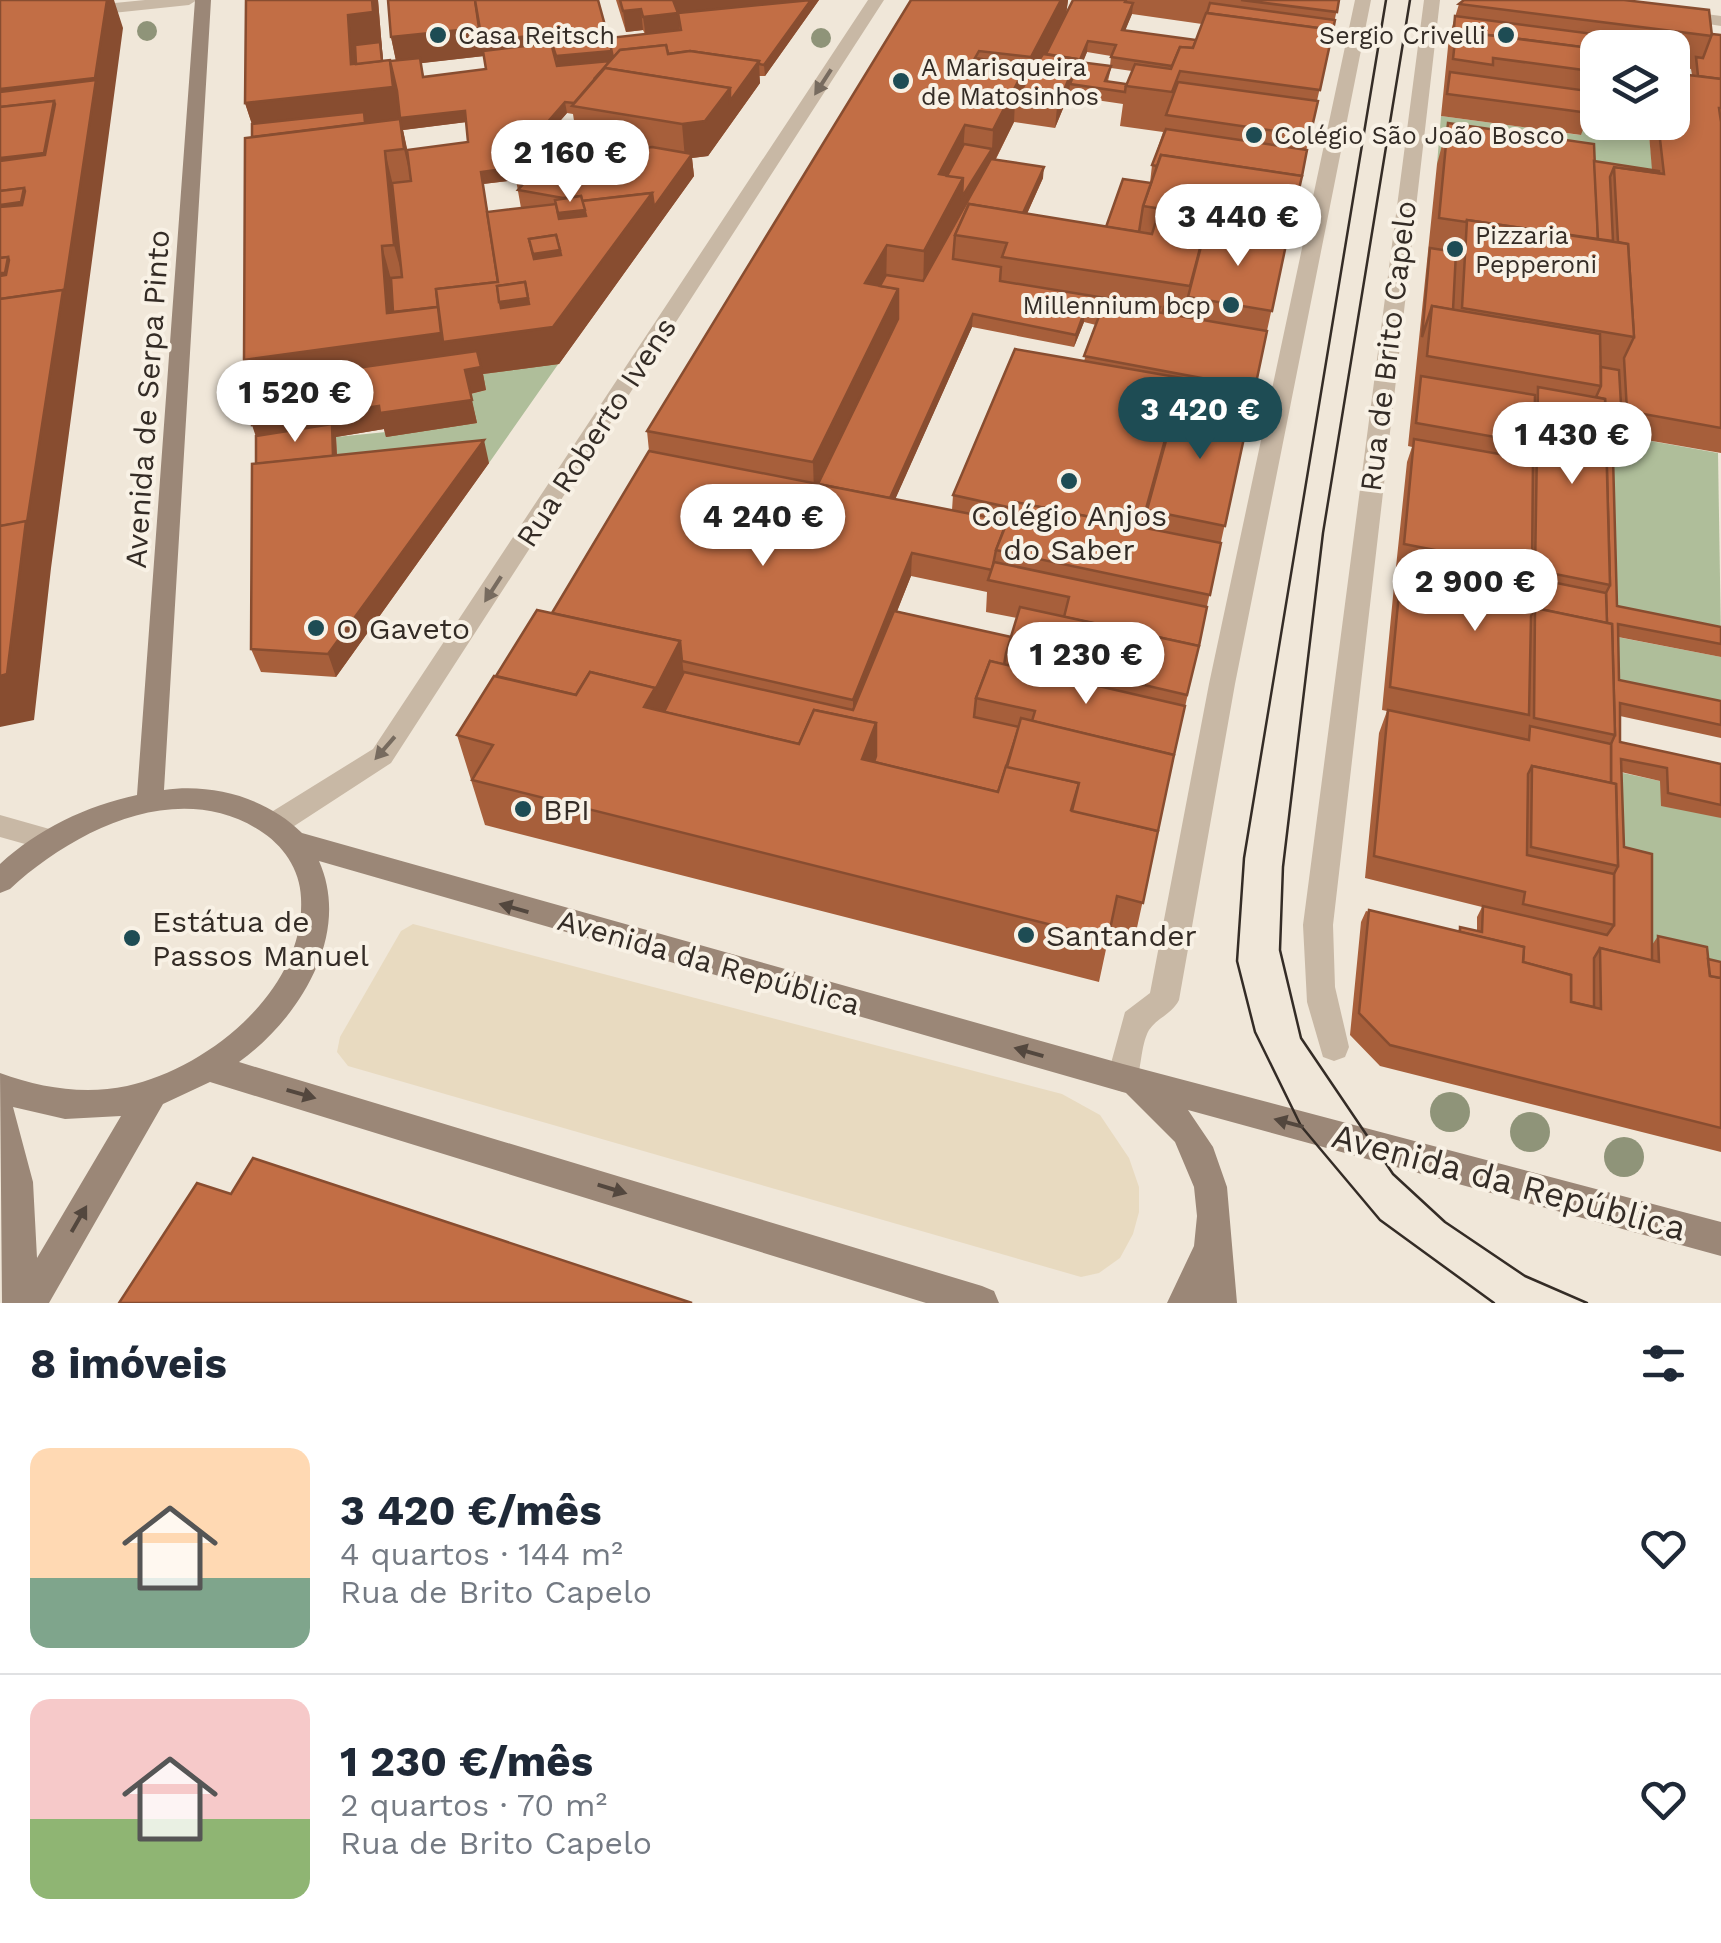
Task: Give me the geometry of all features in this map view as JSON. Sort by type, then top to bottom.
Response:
[{"type":"main road","name":"Avenida de Serpa Pinto","points":[[150,802],[203,0]]},
{"type":"main road","name":"Avenida da República","points":[[0,880],[50,840],[100,814],[150,802],[217,800],[286,834],[1123,1078],[1721,1239]]},
{"type":"main road","points":[[0,1088],[36,1102],[92,1106],[152,1093],[208,1067],[261,1026],[299,977],[317,927],[315,882],[286,834]]},
{"type":"main road","points":[[208,1067],[982,1303]]},
{"type":"main road","name":"Avenida da República","points":[[1123,1078],[1152,1096],[1198,1148],[1212,1185],[1216,1226],[1204,1268],[1184,1303]]},
{"type":"main road","points":[[30,1303],[152,1093]]},
{"type":"main road","points":[[0,1112],[14,1161],[22,1244],[19,1303]]},
{"type":"main road","points":[[1216,1226],[1220,1303]]},
{"type":"street","points":[[59,14],[189,0]]},
{"type":"street","name":"Rua Roberto Ivens","points":[[286,834],[382,756],[876,0]]},
{"type":"street","points":[[1123,1078],[1136,1022],[1164,1000],[1222,684],[1363,0]]},
{"type":"street","name":"Rua de Brito Capelo","points":[[1334,1048],[1323,1018],[1318,984],[1318,925],[1432,0]]},
{"type":"street","points":[[1654,12],[1721,21]]},
{"type":"street","points":[[0,826],[50,840]]},
{"type":"green space","points":[[1441,116],[1580,135],[1580,140],[1650,140],[1654,183],[1437,164]]},
{"type":"green space","points":[[559,363],[489,463],[338,479],[336,437],[476,423],[470,394],[486,390],[482,374]]},
{"type":"green space","points":[[1606,433],[1718,453],[1721,641],[1611,619]]},
{"type":"green space","points":[[1612,636],[1721,657],[1721,715],[1613,692]]},
{"type":"green space","points":[[1614,771],[1660,781],[1721,818],[1721,976],[1646,959],[1617,859]]},
{"type":"shaded area","points":[[413,924],[1062,1094],[1100,1115],[1129,1158],[1139,1187],[1139,1212],[1133,1234],[1120,1258],[1099,1273],[1081,1277],[348,1066],[337,1052],[340,1037],[401,931]]},
{"type":"building","points":[[0,0],[107,0],[95,78],[0,89]]},
{"type":"building","points":[[246,0],[372,0],[373,12],[348,15],[351,64],[390,60],[393,87],[245,103]]},
{"type":"building","points":[[388,0],[475,0],[479,28],[391,37]]},
{"type":"building","points":[[475,0],[598,0],[612,51],[556,56],[549,34],[482,41]]},
{"type":"building","points":[[620,0],[673,0],[678,13],[643,17],[641,9],[623,11]]},
{"type":"building","points":[[811,0],[764,65],[759,61],[690,51],[668,54],[666,45],[620,50],[613,58],[609,38],[681,30],[678,13]]},
{"type":"building","points":[[911,0],[1061,0],[1031,57],[979,51],[975,58],[1026,66],[993,130],[965,125],[939,174],[963,178],[924,251],[887,245],[865,283],[898,289],[813,462],[647,431]]},
{"type":"building","points":[[1073,0],[1126,0],[1133,3],[1122,30],[1196,40],[1193,48],[1180,47],[1172,66],[1111,57],[1116,45],[1088,41],[1079,62],[1111,66],[1105,81],[1126,84],[1125,92],[1070,84],[1077,59],[1046,54]]},
{"type":"building","points":[[1241,0],[1339,0],[1337,12]]},
{"type":"building","points":[[1464,0],[1624,0],[1709,10],[1712,36],[1690,33],[1690,30],[1459,4]]},
{"type":"building","points":[[1210,3],[1335,20],[1333,30],[1207,13]]},
{"type":"building","points":[[1206,13],[1333,30],[1320,90],[1180,71],[1172,92],[1126,86],[1135,64],[1171,69],[1180,47],[1193,48]]},
{"type":"building","points":[[1455,16],[1580,32],[1580,47],[1456,31],[1453,40]]},
{"type":"building","points":[[1456,31],[1580,47],[1580,70],[1493,58],[1493,65],[1453,59]]},
{"type":"building","points":[[1712,34],[1721,35],[1721,79],[1698,76],[1696,57],[1703,58]]},
{"type":"building","points":[[380,42],[382,61],[356,64],[355,45]]},
{"type":"building","points":[[551,43],[557,66],[610,61],[574,103],[565,102],[546,124],[545,153],[530,155],[518,167],[481,172],[498,282],[436,289],[438,307],[393,312],[391,278],[402,277],[392,183],[411,181],[407,150],[468,142],[465,111],[400,118],[390,61],[420,58],[423,77],[486,69],[483,51]]},
{"type":"building","points":[[666,45],[668,54],[690,51],[759,61],[730,101],[730,88],[605,68],[594,79],[620,50]]},
{"type":"building","points":[[1043,54],[1077,59],[1057,107],[1015,101],[1025,84],[1025,75],[1030,75]]},
{"type":"building","points":[[605,68],[730,88],[705,121],[682,124],[572,106]]},
{"type":"building","points":[[1450,72],[1580,90],[1580,112],[1447,94]]},
{"type":"building","points":[[1690,75],[1721,79],[1721,428],[1627,411],[1624,358],[1634,337],[1628,244],[1618,242],[1614,167],[1664,174],[1660,140],[1690,140]]},
{"type":"building","points":[[96,80],[64,293],[63,290],[0,299],[0,276],[6,275],[9,260],[0,258],[0,207],[22,205],[25,191],[0,191],[0,161],[45,155],[55,104],[54,101],[0,107],[0,92]]},
{"type":"building","points":[[1178,82],[1318,101],[1310,136],[1166,115]]},
{"type":"building","points":[[54,101],[44,153],[0,158],[0,107]]},
{"type":"building","points":[[364,112],[365,123],[252,137],[252,124]]},
{"type":"building","points":[[400,119],[404,149],[385,151],[394,245],[382,246],[387,313],[438,307],[441,333],[244,360],[245,138]]},
{"type":"building","points":[[1448,123],[1594,144],[1598,239],[1439,218]]},
{"type":"building","points":[[1166,129],[1307,150],[1302,176],[1161,155],[1157,166],[1152,165]]},
{"type":"building","points":[[964,144],[992,149],[962,197],[963,178],[947,176]]},
{"type":"building","points":[[652,147],[692,154],[654,207],[652,193],[582,201],[581,196],[563,198],[518,190],[532,174],[514,171],[530,155],[566,151],[621,161],[630,150]]},
{"type":"building","points":[[1161,155],[1302,176],[1290,229],[1143,206]]},
{"type":"building","points":[[991,159],[1044,167],[1023,213],[969,204],[955,235],[953,259],[1001,267],[1000,281],[1160,307],[1158,312],[1104,303],[1100,313],[1085,310],[1076,335],[973,314],[890,498],[818,484],[898,319],[898,289],[880,286],[886,275],[923,281]]},
{"type":"building","points":[[1594,161],[1659,171],[1614,167],[1610,177],[1613,241],[1598,239]]},
{"type":"building","points":[[1123,179],[1151,183],[1139,232],[1106,227]]},
{"type":"building","points":[[24,188],[21,202],[0,205],[0,191]]},
{"type":"building","points":[[652,193],[553,327],[443,342],[436,289],[498,282],[487,212],[556,204],[559,219],[586,216],[582,201]],"holes":[[[556,235],[561,255],[534,259],[529,239]],[[525,282],[529,304],[501,308],[497,286]]]},
{"type":"building","points":[[581,196],[585,210],[558,213],[555,200]]},
{"type":"building","points":[[969,204],[1152,234],[1158,214],[1207,222],[1190,286],[1002,257],[1007,243],[955,235]]},
{"type":"building","points":[[1467,220],[1628,244],[1634,337],[1462,308]]},
{"type":"building","points":[[1206,227],[1287,240],[1272,311],[1188,297]]},
{"type":"building","points":[[556,235],[560,250],[533,254],[529,239]]},
{"type":"building","points":[[1430,248],[1456,252],[1453,310],[1432,306],[1422,337]]},
{"type":"building","points":[[8,257],[5,273],[0,273],[0,258]]},
{"type":"building","points":[[525,282],[528,298],[499,302],[497,286]]},
{"type":"building","points":[[63,290],[27,522],[0,526],[0,299]]},
{"type":"building","points":[[1104,303],[1267,331],[1255,388],[1084,356]]},
{"type":"building","points":[[1432,306],[1600,334],[1601,386],[1427,356]]},
{"type":"building","points":[[1164,307],[1186,311],[1184,316],[1163,312]]},
{"type":"building","points":[[1015,349],[1182,378],[1141,527],[1015,502],[1012,508],[953,495]]},
{"type":"building","points":[[477,351],[481,367],[465,370],[472,400],[380,413],[379,406],[252,425],[251,383]]},
{"type":"building","points":[[1601,367],[1619,370],[1622,422],[1612,420],[1617,606],[1721,627],[1721,644],[1618,624],[1619,680],[1721,701],[1721,725],[1620,703],[1620,742],[1721,764],[1721,805],[1668,793],[1667,768],[1621,759],[1624,847],[1652,854],[1652,961],[1600,948],[1594,958],[1594,1007],[1571,1002],[1571,975],[1523,962],[1524,947],[1460,932],[1460,927],[1482,932],[1483,906],[1607,935],[1614,925],[1614,874],[1618,866],[1616,784],[1611,783],[1611,744],[1615,735],[1612,624],[1607,623],[1606,593],[1610,585],[1605,399],[1596,397],[1601,386]]},
{"type":"building","points":[[1421,376],[1535,395],[1534,444],[1416,423]]},
{"type":"building","points":[[1538,387],[1605,399],[1610,585],[1535,570]]},
{"type":"building","points":[[1178,397],[1250,410],[1225,526],[1147,510]]},
{"type":"building","points":[[332,424],[333,456],[256,464],[256,436]]},
{"type":"building","points":[[1414,439],[1533,460],[1532,569],[1404,544]]},
{"type":"building","points":[[484,440],[328,654],[251,649],[252,464]]},
{"type":"building","points":[[649,451],[1007,521],[992,570],[912,553],[853,700],[682,661],[680,641],[552,613]]},
{"type":"building","points":[[1015,502],[1221,543],[1210,595],[996,550]]},
{"type":"building","points":[[26,521],[7,674],[0,676],[0,526]]},
{"type":"building","points":[[994,562],[1207,607],[1199,646],[1064,617],[1069,597],[988,580]]},
{"type":"building","points":[[1402,562],[1531,588],[1532,578],[1606,593],[1607,623],[1535,608],[1531,616],[1529,715],[1390,687]]},
{"type":"building","points":[[1020,607],[1199,646],[1187,695],[1006,653]]},
{"type":"building","points":[[1535,608],[1612,624],[1615,735],[1534,718]]},
{"type":"building","points":[[537,610],[680,641],[655,690],[590,672],[576,695],[496,676]]},
{"type":"building","points":[[894,611],[1011,637],[1004,665],[990,661],[976,698],[974,717],[1019,727],[998,792],[874,762],[876,723],[814,710],[799,744],[664,712],[684,672],[853,710]]},
{"type":"building","points":[[990,661],[1185,706],[1174,755],[1032,721],[1035,711],[976,698]]},
{"type":"building","points":[[590,672],[655,688],[644,707],[799,744],[814,710],[876,723],[862,759],[998,792],[1006,766],[1079,783],[1071,810],[1158,831],[1143,903],[1117,896],[1108,939],[472,780],[493,745],[457,735],[494,676],[576,695]]},
{"type":"building","points":[[1388,710],[1529,740],[1530,726],[1611,744],[1611,783],[1532,766],[1528,774],[1527,855],[1614,874],[1614,925],[1523,904],[1525,892],[1374,856]]},
{"type":"building","points":[[1021,718],[1174,755],[1158,831],[1072,811],[1079,783],[1007,767]]},
{"type":"building","points":[[1532,766],[1616,784],[1618,866],[1531,847]]},
{"type":"building","points":[[1369,910],[1524,947],[1523,962],[1571,975],[1571,1002],[1601,1009],[1600,948],[1659,962],[1658,936],[1707,947],[1710,976],[1721,978],[1721,1128],[1390,1045],[1359,1013]]},
{"type":"building","points":[[1708,959],[1721,962],[1721,978],[1710,976]]},
{"type":"building","points":[[253,1158],[692,1303],[119,1303],[197,1183],[231,1194]]},
{"type":"tram line","points":[[1386,0],[1244,858],[1237,961],[1255,1032],[1301,1126],[1380,1220],[1494,1303]]},
{"type":"tram line","points":[[1410,0],[1323,533],[1283,867],[1280,950],[1301,1038],[1393,1174],[1445,1222],[1525,1276],[1587,1303]]},
{"type":"place","name":"Casa Reitsch","points":[[438,35]]},
{"type":"place","name":"Sergio Crivelli","points":[[1506,35]]},
{"type":"place","name":"A Marisqueira de Matosinhos","points":[[901,81]]},
{"type":"place","name":"Colégio São João Bosco","points":[[1254,135]]},
{"type":"place","name":"Pizzaria Pepperoni","points":[[1455,249]]},
{"type":"place","name":"Millennium bcp","points":[[1231,305]]},
{"type":"place","name":"Colégio Anjos do Saber","points":[[1069,481]]},
{"type":"place","name":"O Gaveto","points":[[316,628]]},
{"type":"place","name":"BPI","points":[[523,809]]},
{"type":"place","name":"Santander","points":[[1026,935]]},
{"type":"place","name":"Estátua de Passos Manuel","points":[[132,938]]}]
